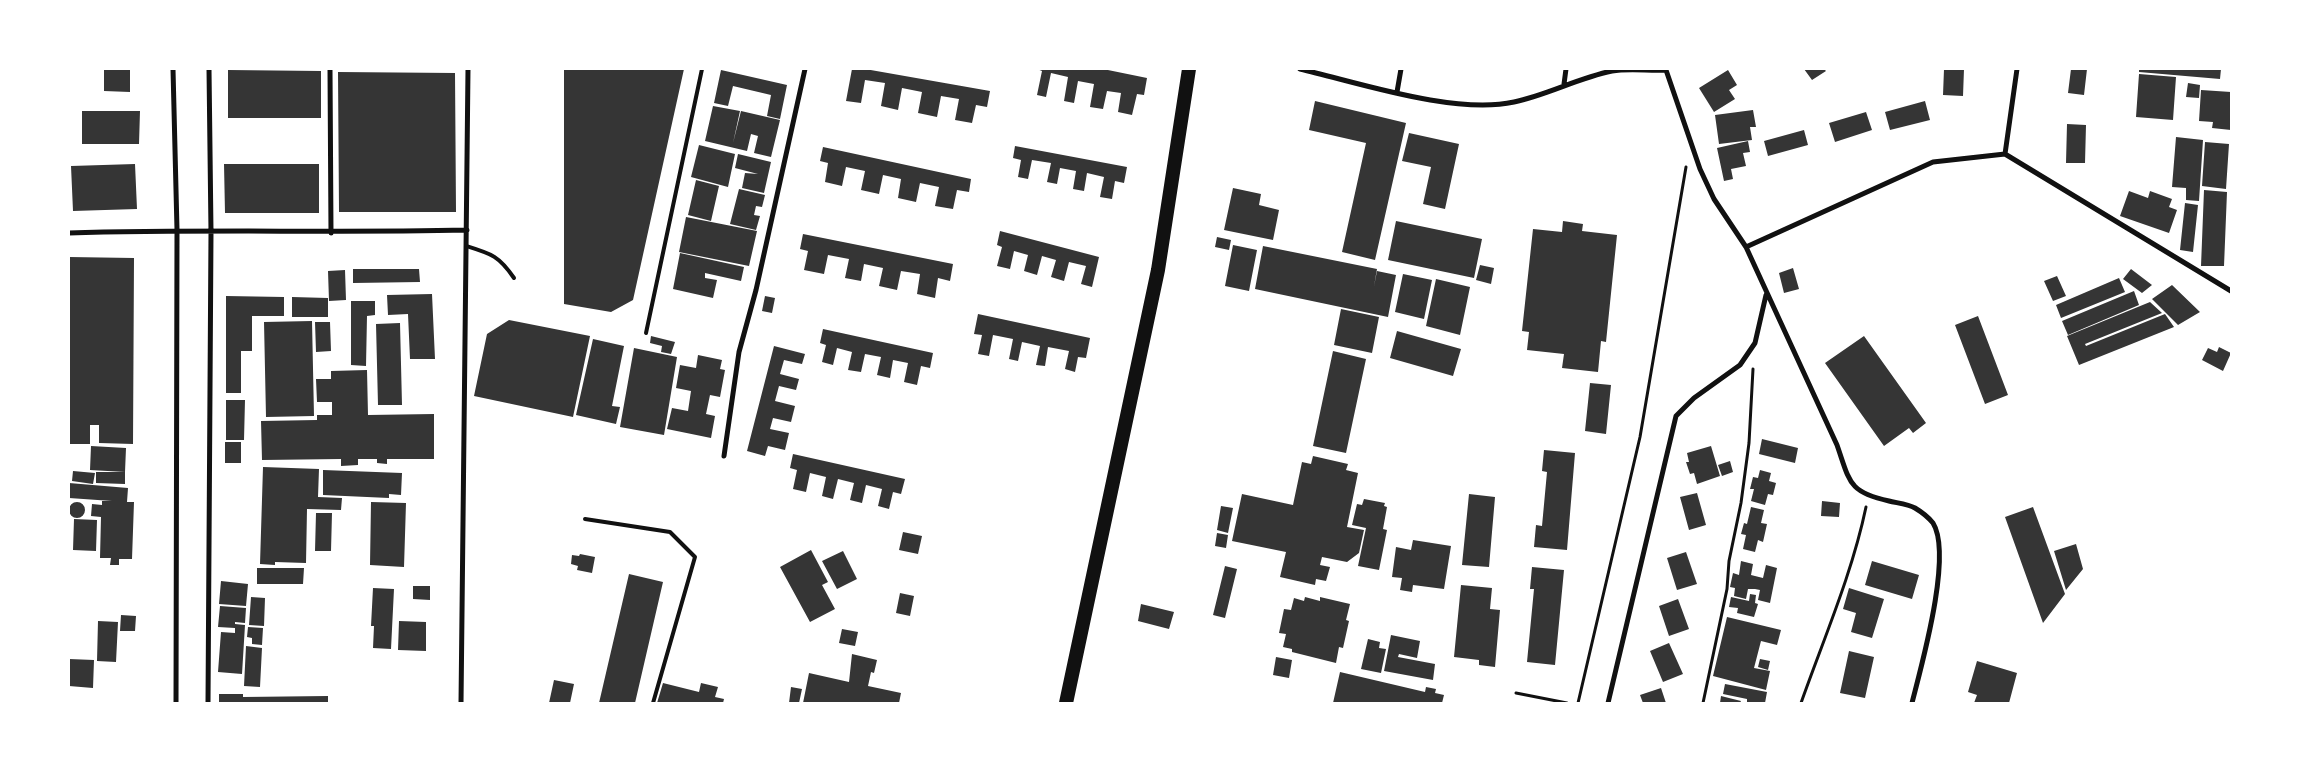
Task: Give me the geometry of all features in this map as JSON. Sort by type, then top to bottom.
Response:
[{"type":"highway","points":[[1066,703],[1158,270],[1189,69]]},
{"type":"street","points":[[173,69],[177,230],[176,703]]},
{"type":"street","points":[[208,703],[211,232],[209,69]]},
{"type":"street","points":[[330,69],[331,233]]},
{"type":"street","points":[[461,703],[468,69]]},
{"type":"street","points":[[724,456],[739,352],[756,290],[805,69]]},
{"type":"street","points":[[1300,69],[1397,92],[1461,104],[1513,102],[1564,84],[1614,71],[1667,70],[1700,169],[1714,199],[1746,247],[1837,445],[1854,488],[1868,496],[1914,507],[1933,523],[1939,545],[1935,614],[1912,703]]},
{"type":"street","points":[[1397,92],[1401,69]]},
{"type":"street","points":[[1564,84],[1566,69]]},
{"type":"street","points":[[2005,154],[2017,69]]},
{"type":"street","points":[[1746,247],[1933,162],[2005,154],[2231,292]]},
{"type":"street","points":[[69,234],[177,230],[331,233],[467,230]]},
{"type":"street","points":[[1608,703],[1676,416],[1694,398],[1740,365],[1755,343],[1766,294]]},
{"type":"lane","points":[[646,333],[702,69]]},
{"type":"lane","points":[[466,246],[486,252],[502,261],[514,278]]},
{"type":"lane","points":[[585,519],[670,532],[695,557],[653,703]]},
{"type":"path","points":[[1578,703],[1640,437],[1691,138]]},
{"type":"path","points":[[1703,703],[1720,624],[1741,503],[1749,443],[1755,343]]},
{"type":"path","points":[[1801,703],[1840,591],[1854,560],[1868,496]]},
{"type":"path","points":[[1516,693],[1567,703]]},
{"type":"building","points":[[104,69],[130,69],[130,92],[104,91]]},
{"type":"building","points":[[564,69],[684,69],[633,300],[611,312],[564,304]]},
{"type":"building","points":[[852,69],[865,69],[990,91],[987,107],[976,105],[972,123],[955,120],[959,99],[941,96],[937,117],[918,113],[922,92],[902,88],[898,110],[881,106],[885,83],[865,80],[861,103],[846,101]]},
{"type":"building","points":[[1037,69],[1103,69],[1147,78],[1144,95],[1137,94],[1132,115],[1118,112],[1121,93],[1107,91],[1103,109],[1090,107],[1094,84],[1078,81],[1074,103],[1064,101],[1068,77],[1051,73],[1046,97],[1037,95],[1042,71]]},
{"type":"building","points":[[1804,69],[1824,69],[1826,71],[1812,80]]},
{"type":"building","points":[[1944,69],[1964,69],[1963,96],[1943,95]]},
{"type":"building","points":[[2071,69],[2087,69],[2084,95],[2068,93]]},
{"type":"building","points":[[2139,69],[2221,69],[2220,79],[2139,72]]},
{"type":"building","points":[[228,70],[321,71],[321,118],[228,118]]},
{"type":"building","points":[[721,70],[787,85],[780,119],[767,116],[771,95],[733,86],[728,106],[714,103]]},
{"type":"building","points":[[1728,70],[1737,85],[1729,90],[1735,99],[1714,112],[1699,88]]},
{"type":"building","points":[[338,72],[455,73],[456,212],[339,212]]},
{"type":"building","points":[[2139,74],[2176,77],[2173,120],[2136,117]]},
{"type":"building","points":[[2188,83],[2200,85],[2199,98],[2186,97]]},
{"type":"building","points":[[2201,90],[2231,92],[2231,130],[2212,128],[2213,122],[2199,121]]},
{"type":"building","points":[[1315,101],[1406,123],[1375,260],[1342,252],[1366,143],[1309,130]]},
{"type":"building","points":[[1925,101],[1930,120],[1890,130],[1885,112]]},
{"type":"building","points":[[713,106],[740,111],[733,143],[741,111],[780,120],[771,157],[754,153],[758,136],[751,134],[747,151],[705,141]]},
{"type":"building","points":[[1753,110],[1756,127],[1750,127],[1752,140],[1719,144],[1715,115]]},
{"type":"building","points":[[82,111],[140,111],[139,144],[82,144]]},
{"type":"building","points":[[1866,112],[1872,130],[1835,142],[1829,123]]},
{"type":"building","points":[[2067,124],[2086,125],[2085,163],[2066,163]]},
{"type":"building","points":[[1804,130],[1808,145],[1768,156],[1764,141]]},
{"type":"building","points":[[1409,133],[1459,144],[1445,209],[1423,204],[1431,167],[1402,161]]},
{"type":"building","points":[[2176,137],[2203,140],[2199,201],[2186,200],[2186,188],[2172,187]]},
{"type":"building","points":[[1748,141],[1750,152],[1743,153],[1746,166],[1731,169],[1733,179],[1724,181],[1717,148]]},
{"type":"building","points":[[2205,142],[2229,144],[2226,189],[2202,186]]},
{"type":"building","points":[[699,145],[735,154],[728,187],[691,177]]},
{"type":"building","points":[[1015,146],[1127,167],[1124,183],[1115,181],[1112,199],[1100,197],[1104,177],[1087,173],[1084,191],[1073,189],[1076,171],[1060,168],[1057,184],[1047,182],[1051,163],[1032,160],[1028,179],[1018,177],[1021,160],[1013,158]]},
{"type":"building","points":[[823,147],[971,179],[969,192],[957,190],[953,209],[935,206],[939,187],[920,183],[916,202],[898,198],[901,179],[883,175],[879,194],[861,190],[865,171],[846,167],[842,186],[825,182],[828,163],[820,161]]},
{"type":"building","points":[[738,154],[771,162],[764,193],[742,188],[745,173],[758,174],[735,168]]},
{"type":"building","points":[[135,164],[137,209],[73,211],[71,166]]},
{"type":"building","points":[[224,164],[319,164],[319,213],[225,213]]},
{"type":"building","points":[[696,180],[719,186],[711,221],[688,215]]},
{"type":"building","points":[[1233,188],[1261,194],[1259,205],[1279,210],[1273,240],[1224,230]]},
{"type":"building","points":[[739,189],[765,195],[762,207],[756,206],[754,215],[760,216],[756,230],[730,224]]},
{"type":"building","points":[[2204,190],[2227,192],[2224,266],[2201,266]]},
{"type":"building","points":[[2129,191],[2148,198],[2150,191],[2172,199],[2169,207],[2177,210],[2169,233],[2120,216]]},
{"type":"building","points":[[2185,203],[2198,205],[2193,252],[2180,250]]},
{"type":"building","points":[[686,217],[757,231],[749,266],[679,252]]},
{"type":"building","points":[[1396,221],[1482,239],[1474,278],[1388,260]]},
{"type":"building","points":[[1563,221],[1583,224],[1582,231],[1617,235],[1606,342],[1601,341],[1598,372],[1562,368],[1564,354],[1527,350],[1529,332],[1522,331],[1533,229],[1562,232]]},
{"type":"building","points":[[1000,231],[1099,257],[1092,287],[1081,284],[1086,266],[1069,262],[1064,281],[1051,277],[1056,260],[1042,256],[1037,275],[1024,271],[1028,255],[1014,251],[1010,269],[997,266],[1002,247],[997,245]]},
{"type":"building","points":[[803,234],[953,264],[950,281],[938,278],[935,298],[917,294],[920,274],[901,271],[897,290],[879,286],[883,268],[864,264],[861,281],[845,278],[849,259],[828,255],[824,274],[804,270],[808,251],[800,249]]},
{"type":"building","points":[[1217,237],[1231,240],[1229,250],[1215,247]]},
{"type":"building","points":[[1233,245],[1257,250],[1249,291],[1225,286]]},
{"type":"building","points":[[1263,246],[1377,269],[1374,286],[1377,271],[1396,275],[1388,317],[1255,289]]},
{"type":"building","points":[[680,253],[744,267],[741,281],[705,273],[705,278],[717,280],[713,298],[673,289]]},
{"type":"building","points":[[69,257],[134,258],[133,444],[99,443],[99,425],[90,425],[90,444],[69,444]]},
{"type":"building","points":[[1480,265],[1494,268],[1491,284],[1476,280]]},
{"type":"building","points":[[1793,268],[1799,289],[1784,293],[1779,273]]},
{"type":"building","points":[[353,269],[419,269],[420,282],[353,283]]},
{"type":"building","points":[[2131,269],[2152,285],[2142,293],[2123,279]]},
{"type":"building","points":[[345,270],[346,300],[329,301],[328,271]]},
{"type":"building","points":[[1403,274],[1432,280],[1424,319],[1395,312]]},
{"type":"building","points":[[2057,276],[2066,296],[2053,301],[2044,281]]},
{"type":"building","points":[[2119,278],[2125,292],[2061,318],[2056,305]]},
{"type":"building","points":[[1436,279],[1470,287],[1460,335],[1426,326]]},
{"type":"building","points":[[2172,285],[2200,312],[2178,325],[2152,299]]},
{"type":"building","points":[[2134,291],[2139,305],[2068,335],[2062,321]]},
{"type":"building","points":[[432,294],[435,359],[410,359],[408,314],[388,315],[387,295]]},
{"type":"building","points":[[226,296],[284,297],[284,316],[252,316],[252,351],[241,351],[241,393],[226,393]]},
{"type":"building","points":[[765,296],[775,298],[772,313],[762,311]]},
{"type":"building","points":[[292,297],[328,298],[328,317],[292,317]]},
{"type":"building","points":[[351,301],[375,301],[375,315],[367,316],[366,366],[351,365]]},
{"type":"building","points":[[2150,302],[2162,313],[2085,344],[2086,346],[2165,314],[2174,327],[2079,365],[2067,336]]},
{"type":"building","points":[[1341,309],[1379,317],[1372,353],[1334,345]]},
{"type":"building","points":[[978,314],[1090,338],[1086,358],[1078,357],[1075,372],[1065,369],[1069,351],[1048,347],[1045,366],[1036,365],[1040,346],[1022,342],[1018,361],[1009,359],[1013,339],[993,335],[989,356],[978,354],[982,335],[974,334]]},
{"type":"building","points":[[1978,316],[2008,395],[1985,404],[1955,325]]},
{"type":"building","points":[[509,320],[590,336],[573,417],[474,396],[487,334]]},
{"type":"building","points":[[312,321],[314,416],[266,417],[264,322]]},
{"type":"building","points":[[315,322],[330,322],[331,351],[316,352]]},
{"type":"building","points":[[400,323],[402,405],[378,405],[376,324]]},
{"type":"building","points":[[823,329],[933,353],[930,368],[921,366],[917,385],[904,382],[908,363],[893,360],[890,378],[877,375],[881,357],[865,354],[861,372],[848,370],[852,352],[837,348],[833,365],[822,362],[826,345],[820,343]]},
{"type":"building","points":[[1397,331],[1461,349],[1453,376],[1390,358]]},
{"type":"building","points":[[651,336],[675,342],[671,354],[661,352],[662,346],[650,343]]},
{"type":"building","points":[[1864,336],[1926,423],[1913,433],[1909,428],[1884,446],[1825,363]]},
{"type":"building","points":[[593,339],[624,346],[612,406],[620,407],[616,424],[576,415]]},
{"type":"building","points":[[774,346],[805,354],[802,364],[784,360],[780,374],[799,379],[796,390],[779,386],[775,401],[795,406],[791,422],[773,418],[770,429],[789,433],[785,450],[768,446],[765,456],[747,451]]},
{"type":"building","points":[[2219,347],[2231,353],[2223,371],[2202,360],[2208,348],[2217,352]]},
{"type":"building","points":[[634,348],[677,357],[664,435],[620,427]]},
{"type":"building","points":[[1333,351],[1366,359],[1346,453],[1313,446]]},
{"type":"building","points":[[698,355],[722,360],[720,369],[725,370],[720,397],[710,395],[706,414],[715,416],[711,438],[667,429],[672,408],[688,411],[691,391],[676,388],[680,365],[696,368]]},
{"type":"building","points":[[367,370],[368,415],[434,414],[434,459],[387,459],[387,464],[377,463],[377,459],[358,459],[358,465],[341,466],[341,459],[262,460],[261,421],[317,420],[317,415],[332,415],[332,402],[317,402],[316,379],[331,379],[331,371]]},
{"type":"building","points":[[1590,383],[1611,385],[1606,434],[1585,431]]},
{"type":"building","points":[[226,400],[245,400],[244,440],[226,440]]},
{"type":"building","points":[[1762,439],[1798,448],[1795,463],[1759,454]]},
{"type":"building","points":[[225,442],[241,442],[241,463],[225,463]]},
{"type":"building","points":[[91,446],[126,448],[125,472],[90,470]]},
{"type":"building","points":[[1711,446],[1720,476],[1697,484],[1694,473],[1690,474],[1686,462],[1689,462],[1687,453]]},
{"type":"building","points":[[1544,450],[1575,453],[1567,550],[1534,547],[1536,525],[1542,526],[1547,472],[1542,471]]},
{"type":"building","points":[[793,454],[905,479],[901,494],[893,492],[889,509],[878,506],[882,489],[866,485],[862,503],[850,500],[854,483],[838,479],[833,499],[822,496],[826,477],[810,473],[806,492],[793,489],[797,470],[790,468]]},
{"type":"building","points":[[1313,456],[1348,464],[1346,470],[1358,473],[1347,527],[1364,530],[1359,553],[1347,562],[1322,557],[1320,565],[1330,567],[1326,581],[1316,579],[1315,585],[1280,577],[1286,552],[1232,541],[1242,494],[1293,505],[1302,462],[1311,464]]},
{"type":"building","points":[[1730,461],[1733,472],[1722,476],[1718,465]]},
{"type":"building","points":[[263,467],[319,469],[318,497],[342,498],[341,510],[307,509],[306,563],[275,562],[275,565],[260,564]]},
{"type":"building","points":[[323,470],[402,473],[401,495],[389,494],[389,498],[323,495]]},
{"type":"building","points":[[1760,470],[1771,473],[1769,481],[1776,483],[1773,495],[1768,494],[1765,505],[1751,501],[1754,489],[1750,489],[1753,477],[1758,478]]},
{"type":"building","points":[[73,471],[95,473],[93,484],[72,481]]},
{"type":"building","points":[[96,472],[125,472],[125,484],[96,483]]},
{"type":"building","points":[[69,483],[128,488],[127,502],[134,502],[132,559],[119,559],[119,565],[110,565],[111,558],[100,558],[101,517],[91,516],[92,504],[102,505],[102,501],[112,501],[69,498]]},
{"type":"building","points":[[1697,493],[1706,525],[1689,530],[1680,497]]},
{"type":"building","points":[[1469,494],[1495,497],[1489,567],[1462,565]]},
{"type":"building","points":[[1364,499],[1385,503],[1384,506],[1387,507],[1383,529],[1387,530],[1379,570],[1358,566],[1366,528],[1352,525],[1357,504],[1362,505]]},
{"type":"building","points":[[1822,501],[1840,503],[1839,517],[1821,516]]},
{"type":"building","points":[[77,502],[85,510],[77,518],[69,510]]},
{"type":"building","points":[[371,502],[406,503],[404,567],[370,565]]},
{"type":"building","points":[[1221,506],[1233,508],[1228,533],[1217,530]]},
{"type":"building","points":[[1751,507],[1764,510],[1761,523],[1767,524],[1763,542],[1758,540],[1755,552],[1743,549],[1746,535],[1741,534],[1744,523],[1747,524]]},
{"type":"building","points":[[2033,507],[2065,594],[2043,623],[2005,517]]},
{"type":"building","points":[[316,513],[332,513],[331,551],[315,551]]},
{"type":"building","points":[[74,519],[97,520],[96,551],[73,550]]},
{"type":"building","points":[[903,532],[922,536],[918,554],[899,550]]},
{"type":"building","points":[[1217,533],[1228,535],[1226,548],[1215,546]]},
{"type":"building","points":[[1413,540],[1451,546],[1444,589],[1413,585],[1412,592],[1400,590],[1402,578],[1392,577],[1396,547],[1411,550]]},
{"type":"building","points":[[2076,544],[2083,569],[2066,590],[2054,551]]},
{"type":"building","points":[[811,550],[828,582],[822,585],[835,609],[810,622],[780,567]]},
{"type":"building","points":[[843,551],[857,579],[837,589],[822,561]]},
{"type":"building","points":[[1686,552],[1697,584],[1677,590],[1667,558]]},
{"type":"building","points":[[580,554],[595,557],[592,573],[577,570],[578,566],[571,564],[572,555],[579,556]]},
{"type":"building","points":[[1741,561],[1753,564],[1751,575],[1763,578],[1766,565],[1777,568],[1770,603],[1758,600],[1760,590],[1755,589],[1748,589],[1746,599],[1734,596],[1735,588],[1730,587],[1733,573],[1739,575]]},
{"type":"building","points":[[1872,561],[1919,575],[1912,599],[1865,585]]},
{"type":"building","points":[[1225,566],[1237,569],[1225,618],[1213,615]]},
{"type":"building","points":[[1532,567],[1564,570],[1555,665],[1527,662],[1534,589],[1530,589]]},
{"type":"building","points":[[257,568],[304,568],[303,584],[257,584]]},
{"type":"building","points":[[629,574],[663,582],[635,703],[599,703]]},
{"type":"building","points":[[221,581],[248,584],[246,606],[219,604]]},
{"type":"building","points":[[1461,585],[1492,588],[1490,609],[1500,610],[1495,667],[1479,665],[1479,660],[1454,657]]},
{"type":"building","points":[[413,586],[430,586],[430,600],[413,599]]},
{"type":"building","points":[[373,588],[394,589],[391,649],[373,648],[374,626],[371,626]]},
{"type":"building","points":[[1849,588],[1884,599],[1872,638],[1851,632],[1856,613],[1843,609]]},
{"type":"building","points":[[900,593],[914,596],[910,616],[896,613]]},
{"type":"building","points":[[1750,594],[1756,595],[1755,603],[1758,604],[1754,617],[1737,613],[1738,608],[1729,607],[1731,597],[1749,601]]},
{"type":"building","points":[[251,597],[265,598],[264,626],[249,625]]},
{"type":"building","points":[[1305,597],[1320,601],[1320,597],[1350,604],[1346,620],[1349,621],[1343,648],[1339,647],[1336,663],[1292,652],[1292,649],[1283,647],[1286,634],[1279,633],[1284,609],[1291,610],[1294,598],[1304,601]]},
{"type":"building","points":[[1678,599],[1689,629],[1669,636],[1659,606]]},
{"type":"building","points":[[1141,604],[1174,612],[1169,629],[1138,621]]},
{"type":"building","points":[[220,606],[246,608],[245,623],[235,622],[235,628],[218,627]]},
{"type":"building","points":[[121,615],[136,616],[135,631],[120,631]]},
{"type":"building","points":[[1727,617],[1781,630],[1777,645],[1761,641],[1754,668],[1770,671],[1766,690],[1713,676]]},
{"type":"building","points":[[98,621],[118,622],[116,662],[97,661]]},
{"type":"building","points":[[399,621],[426,622],[426,651],[398,650]]},
{"type":"building","points":[[235,624],[245,625],[242,674],[218,672],[221,632],[235,633]]},
{"type":"building","points":[[248,627],[263,628],[262,645],[252,644],[252,638],[247,637]]},
{"type":"building","points":[[842,629],[858,632],[855,646],[839,643]]},
{"type":"building","points":[[1391,635],[1420,641],[1417,658],[1399,654],[1398,657],[1435,664],[1433,680],[1384,671]]},
{"type":"building","points":[[1368,639],[1380,642],[1379,648],[1386,649],[1381,673],[1361,669]]},
{"type":"building","points":[[1669,643],[1683,674],[1663,682],[1650,651]]},
{"type":"building","points":[[246,646],[262,648],[260,687],[244,686]]},
{"type":"building","points":[[1849,651],[1874,657],[1865,698],[1840,693]]},
{"type":"building","points":[[852,654],[877,660],[874,673],[871,672],[868,686],[901,693],[899,703],[803,703],[809,673],[849,682]]},
{"type":"building","points":[[1276,657],[1292,660],[1289,678],[1273,675]]},
{"type":"building","points":[[69,659],[94,660],[93,688],[69,686]]},
{"type":"building","points":[[1760,659],[1770,661],[1768,670],[1758,667]]},
{"type":"building","points":[[1977,661],[2017,673],[2009,703],[1974,703],[1977,695],[1968,692]]},
{"type":"building","points":[[1340,672],[1425,692],[1426,687],[1436,689],[1435,693],[1444,695],[1442,703],[1333,703]]},
{"type":"building","points":[[554,680],[574,684],[570,703],[549,703]]},
{"type":"building","points":[[663,683],[699,692],[701,683],[718,687],[715,697],[724,699],[723,703],[657,703]]},
{"type":"building","points":[[1725,684],[1767,692],[1765,703],[1747,702],[1747,699],[1723,694]]},
{"type":"building","points":[[791,687],[802,689],[799,703],[789,703]]},
{"type":"building","points":[[1661,688],[1666,703],[1643,703],[1640,695]]},
{"type":"building","points":[[219,694],[243,694],[243,697],[328,696],[328,703],[219,703]]},
{"type":"building","points":[[1721,696],[1741,701],[1740,703],[1720,703]]}]
